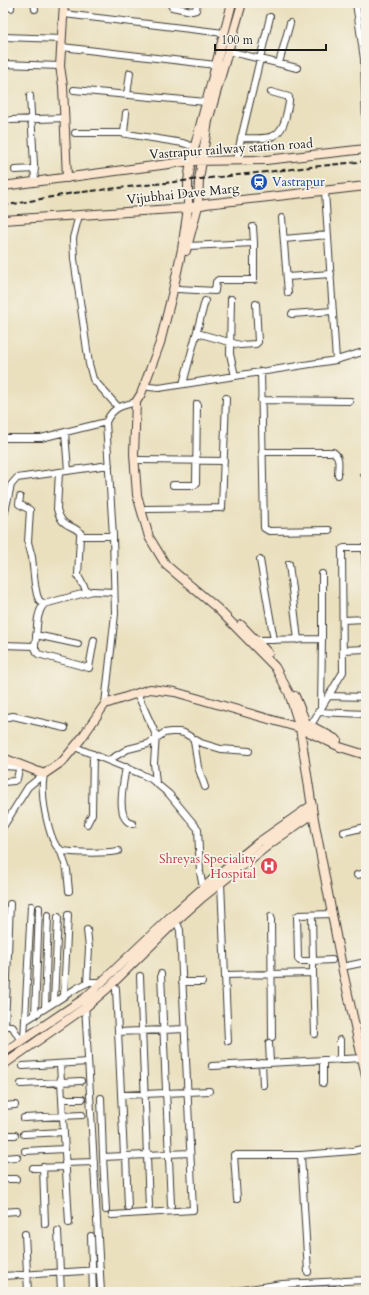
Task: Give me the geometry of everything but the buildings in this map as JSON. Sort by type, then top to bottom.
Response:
[{"type":"street","points":[[64,3],[60,66],[63,86],[68,178]]},
{"type":"street","points":[[170,3],[172,7],[192,11],[196,10],[197,3]]},
{"type":"street","points":[[232,3],[191,161],[188,181],[188,208],[182,249],[172,295],[160,344],[141,404],[139,460],[141,495],[154,535],[170,561],[220,604],[257,640],[278,664],[293,692],[306,725],[312,809],[342,967],[363,1055],[366,1076]]},
{"type":"street","points":[[242,3],[208,121],[202,161],[198,206],[164,345],[146,386],[136,402],[134,454],[137,496],[149,537],[166,564],[217,608],[275,667],[306,725],[340,747],[366,755]]},
{"type":"street","points":[[356,3],[364,59],[366,124]]},
{"type":"street","points":[[64,14],[224,33]]},
{"type":"street","points":[[236,160],[270,17]]},
{"type":"street","points":[[279,63],[290,23]]},
{"type":"street","points":[[3,37],[62,43],[216,65]]},
{"type":"street","points":[[228,51],[297,68]]},
{"type":"street","points":[[3,64],[60,66]]},
{"type":"street","points":[[127,95],[130,73]]},
{"type":"street","points":[[74,90],[206,102]]},
{"type":"street","points":[[241,138],[271,137],[281,131],[284,126],[289,97],[271,92]]},
{"type":"street","points":[[30,96],[36,181]]},
{"type":"street","points":[[124,134],[126,113]]},
{"type":"street","points":[[11,120],[64,118]]},
{"type":"street","points":[[75,133],[124,134],[183,143],[194,148]]},
{"type":"street","name":"Vastrapur railway station road","points":[[3,186],[191,161],[266,160],[366,149]]},
{"type":"street","points":[[15,170],[35,169]]},
{"type":"street","name":"Vijubhai Dave Marg","points":[[3,220],[188,208],[206,204],[366,186]]},
{"type":"street","points":[[325,191],[336,360]]},
{"type":"street","points":[[79,215],[74,238],[74,259],[88,356],[93,378],[118,407]]},
{"type":"street","points":[[282,218],[288,293]]},
{"type":"street","points":[[178,289],[215,291],[216,282],[218,280],[254,280],[253,227]]},
{"type":"street","points":[[284,239],[328,234]]},
{"type":"street","points":[[188,246],[254,243]]},
{"type":"street","points":[[287,277],[330,274]]},
{"type":"street","points":[[231,299],[230,343],[231,362],[235,376]]},
{"type":"street","points":[[184,384],[205,301]]},
{"type":"street","points":[[197,333],[230,343],[253,345],[258,343],[256,304]]},
{"type":"street","points":[[292,314],[333,311]]},
{"type":"street","points":[[146,386],[159,388],[336,360],[366,351]]},
{"type":"street","points":[[261,371],[264,528],[269,531],[329,530]]},
{"type":"street","points":[[146,509],[222,508],[226,398]]},
{"type":"street","points":[[261,400],[350,401]]},
{"type":"street","points":[[3,826],[28,787],[63,761],[75,747],[105,704],[115,614],[113,536],[106,422],[110,414],[118,407],[136,402]]},
{"type":"street","points":[[173,485],[195,485],[197,404]]},
{"type":"street","points":[[3,438],[41,438],[106,422]]},
{"type":"street","points":[[65,432],[68,471]]},
{"type":"street","points":[[262,452],[333,452],[338,458],[338,474]]},
{"type":"street","points":[[139,460],[224,461]]},
{"type":"street","points":[[3,520],[11,485],[17,478],[109,465]]},
{"type":"street","points":[[59,472],[58,510],[63,522],[79,531],[82,535],[113,536]]},
{"type":"street","points":[[20,497],[19,504],[30,510],[28,542],[32,557],[37,595],[39,600],[44,604]]},
{"type":"street","points":[[82,535],[80,538],[78,576],[87,592]]},
{"type":"street","points":[[306,725],[319,711],[344,672],[342,549],[366,548],[366,572]]},
{"type":"street","points":[[260,560],[274,640]]},
{"type":"street","points":[[289,564],[298,640]]},
{"type":"street","points":[[319,711],[322,639],[322,574]]},
{"type":"street","points":[[94,640],[90,666],[87,668],[38,654],[35,646],[40,609],[44,604],[87,592],[101,590],[114,592]]},
{"type":"street","points":[[343,620],[366,619]]},
{"type":"street","points":[[36,635],[78,644]]},
{"type":"street","points":[[257,640],[322,639]]},
{"type":"street","points":[[3,646],[35,646]]},
{"type":"street","points":[[344,650],[366,649]]},
{"type":"street","points":[[105,704],[150,689],[175,692],[306,725],[342,742],[366,750]]},
{"type":"street","points":[[137,693],[154,731],[156,739],[154,763],[156,784]]},
{"type":"street","points":[[328,696],[366,696]]},
{"type":"street","points":[[319,711],[366,714]]},
{"type":"street","points":[[3,718],[13,716],[65,728]]},
{"type":"street","points":[[109,760],[128,749],[148,744],[164,733],[179,732],[184,733],[194,741],[221,749],[249,751]]},
{"type":"street","points":[[194,741],[198,766],[206,787]]},
{"type":"street","points":[[75,747],[141,774],[169,794],[198,829],[200,872],[203,888]]},
{"type":"street","points":[[87,824],[92,814],[93,754]]},
{"type":"street","points":[[3,758],[20,766],[44,774]]},
{"type":"street","points":[[3,766],[20,766]]},
{"type":"street","points":[[3,782],[14,781],[17,779],[20,766]]},
{"type":"street","points":[[126,767],[122,789],[122,807],[124,818],[127,822],[133,824]]},
{"type":"street","points":[[44,774],[43,795],[46,816],[67,870],[69,891]]},
{"type":"street","points":[[3,1065],[86,1007],[108,988],[176,921],[312,809]]},
{"type":"street","points":[[3,1053],[85,998],[170,917],[203,888],[259,842],[312,809]]},
{"type":"street","points":[[344,832],[366,827]]},
{"type":"street","points":[[60,849],[95,853],[118,852]]},
{"type":"street","points":[[357,875],[366,873]]},
{"type":"street","points":[[221,883],[228,1041]]},
{"type":"street","points":[[10,904],[4,1027],[14,1027],[22,1040]]},
{"type":"street","points":[[22,1040],[25,1021],[31,906]]},
{"type":"street","points":[[35,1015],[39,908]]},
{"type":"street","points":[[332,914],[297,916],[298,959],[300,961],[313,962],[332,960]]},
{"type":"street","points":[[64,996],[68,915]]},
{"type":"street","points":[[312,915],[315,1034]]},
{"type":"street","points":[[45,1008],[48,916]]},
{"type":"street","points":[[54,1002],[58,917]]},
{"type":"street","points":[[270,917],[270,1063]]},
{"type":"street","points":[[112,1216],[192,1210],[180,930],[176,921]]},
{"type":"street","points":[[87,930],[89,948],[88,983]]},
{"type":"street","points":[[342,967],[366,962]]},
{"type":"street","points":[[225,975],[313,973]]},
{"type":"street","points":[[161,974],[171,1205]]},
{"type":"street","points":[[140,976],[149,1207]]},
{"type":"street","points":[[25,1021],[54,1002],[88,983],[94,981],[103,982]]},
{"type":"street","points":[[182,982],[202,982]]},
{"type":"street","points":[[116,989],[128,1207]]},
{"type":"street","points":[[85,998],[101,1292]]},
{"type":"street","points":[[66,1011],[86,1022]]},
{"type":"street","points":[[118,1032],[185,1029]]},
{"type":"street","points":[[340,1040],[340,1060]]},
{"type":"street","points":[[212,1066],[340,1060],[363,1055]]},
{"type":"street","points":[[323,1060],[324,1083]]},
{"type":"street","points":[[23,1066],[88,1062]]},
{"type":"street","points":[[262,1063],[263,1085]]},
{"type":"street","points":[[60,1064],[69,1223]]},
{"type":"street","points":[[21,1084],[81,1081]]},
{"type":"street","points":[[122,1095],[208,1091]]},
{"type":"street","points":[[101,1098],[106,1210]]},
{"type":"street","points":[[62,1099],[82,1099]]},
{"type":"street","points":[[3,1106],[15,1105]]},
{"type":"street","points":[[24,1118],[82,1115]]},
{"type":"street","points":[[24,1134],[64,1132]]},
{"type":"street","points":[[3,1135],[15,1135]]},
{"type":"street","points":[[237,1199],[234,1155],[302,1155],[353,1151],[366,1148]]},
{"type":"street","points":[[25,1151],[64,1149]]},
{"type":"street","points":[[103,1157],[190,1153]]},
{"type":"street","points":[[302,1155],[308,1272]]},
{"type":"street","points":[[3,1158],[17,1157]]},
{"type":"street","points":[[33,1168],[94,1162]]},
{"type":"street","points":[[42,1167],[45,1224]]},
{"type":"street","points":[[3,1179],[16,1179]]},
{"type":"street","points":[[3,1212],[17,1211]]},
{"type":"street","points":[[58,1231],[61,1292]]},
{"type":"street","points":[[25,1234],[28,1292]]},
{"type":"street","points":[[91,1236],[93,1292]]},
{"type":"street","points":[[3,1276],[100,1270]]},
{"type":"street","points":[[233,1292],[366,1280]]},
{"type":"street","points":[[290,1292],[306,1292],[309,1290],[333,1291],[333,1282]]},
{"type":"railway","points":[[3,206],[73,193],[366,161]]},
{"type":"place","name":"Vastrapur","points":[[259,182]]},
{"type":"place","name":"Shreyas Speciality Hospital","points":[[269,866]]}]
